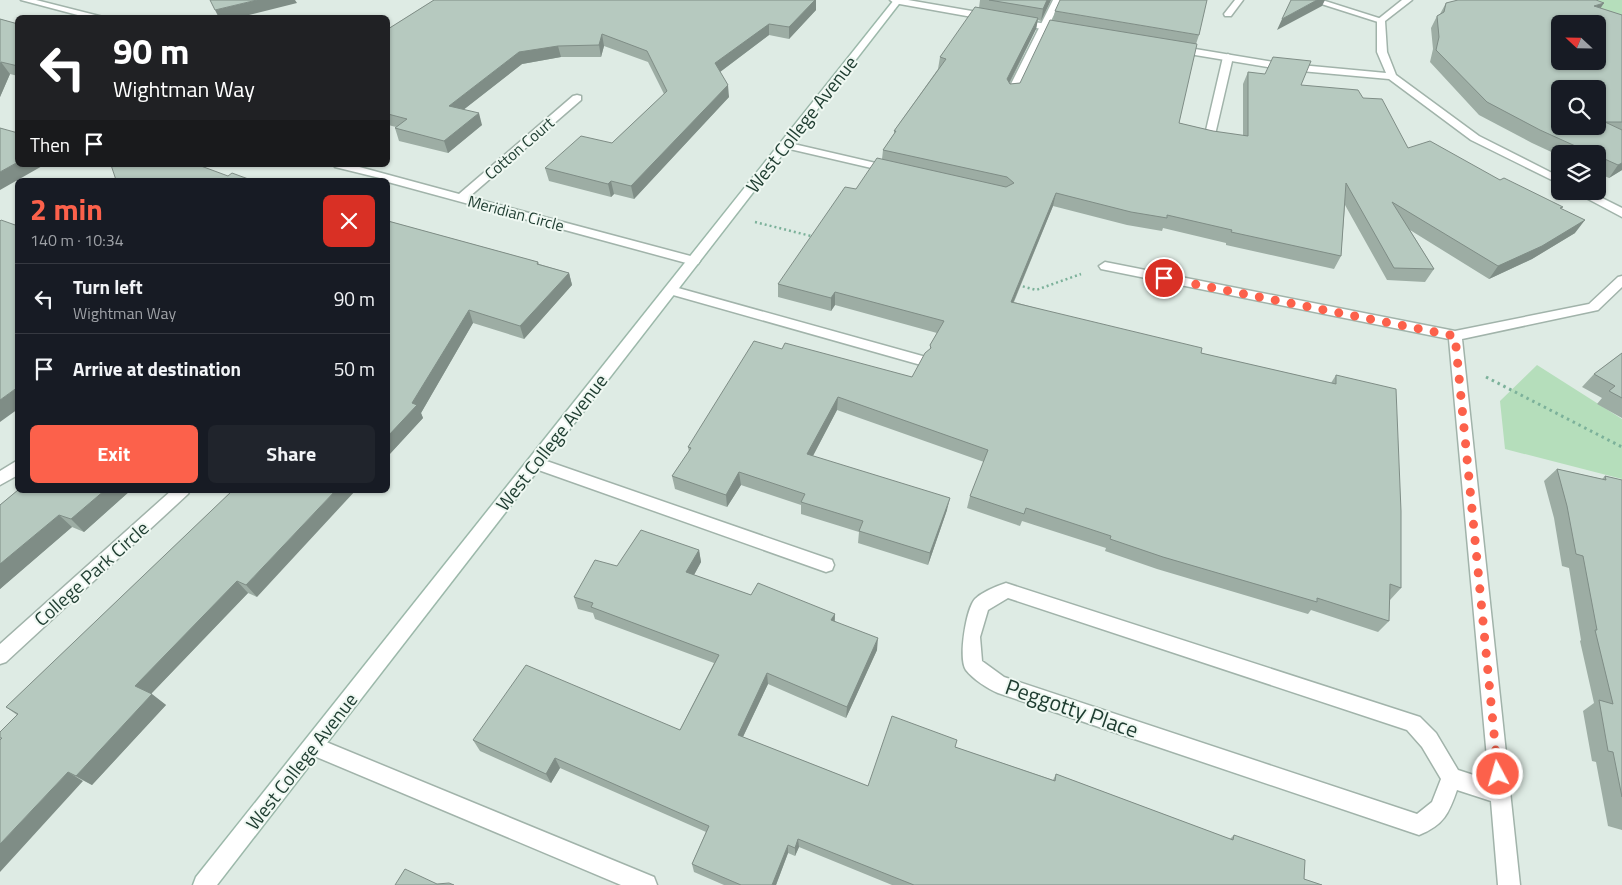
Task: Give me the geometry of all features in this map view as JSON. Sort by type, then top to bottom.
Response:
[{"type":"street","points":[[25,0],[41,2],[91,15]]},
{"type":"street","points":[[897,0],[1073,31]]},
{"type":"street","name":"West College Avenue","points":[[204,885],[897,0]]},
{"type":"street","points":[[1012,92],[1057,0]]},
{"type":"street","points":[[1228,14],[1239,0]]},
{"type":"street","points":[[1313,0],[1381,20]]},
{"type":"street","points":[[1381,20],[1408,0]]},
{"type":"street","points":[[1381,20],[1382,52],[1392,76],[1475,138],[1551,176]]},
{"type":"street","points":[[1170,48],[1279,66],[1392,76]]},
{"type":"street","points":[[1209,139],[1228,57]]},
{"type":"street","name":"Cotton Court","points":[[461,198],[577,98]]},
{"type":"street","points":[[785,145],[909,173]]},
{"type":"street","name":"Meridian Circle","points":[[346,167],[387,178]]},
{"type":"street","name":"Meridian Circle","points":[[390,179],[694,261]]},
{"type":"street","points":[[1597,200],[1622,213]]},
{"type":"street","points":[[1105,266],[1455,336],[1593,307],[1622,280]]},
{"type":"street","points":[[671,290],[921,360]]},
{"type":"street","points":[[1455,336],[1509,885]]},
{"type":"street","points":[[535,463],[826,565]]},
{"type":"street","points":[[0,480],[15,468]]},
{"type":"street","name":"College Park Circle","points":[[0,656],[179,493]]},
{"type":"street","name":"Peggotty Place","points":[[1006,590],[1413,723],[1429,740],[1451,778],[1440,809],[1420,825],[998,684],[973,665],[970,637],[981,605],[1006,590]]},
{"type":"street","points":[[314,746],[646,885]]},
{"type":"street","points":[[1451,778],[1500,794]]},
{"type":"path","points":[[729,216],[815,237]]},
{"type":"path","points":[[1017,285],[1036,290],[1105,266]]},
{"type":"path","points":[[1457,362],[1622,447]]},
{"type":"green space","points":[[1578,0],[1622,0],[1622,19]]},
{"type":"green space","points":[[1537,365],[1622,419],[1622,479],[1505,449],[1500,401]]},
{"type":"building","points":[[210,0],[257,0],[215,10]]},
{"type":"building","points":[[434,0],[815,0],[789,27],[769,24],[715,63],[728,85],[631,186],[611,181],[608,184],[545,168],[581,136],[612,143],[667,91],[647,51],[602,34],[599,45],[558,46],[519,52],[449,106],[479,113],[444,141],[395,128],[407,119],[390,115],[390,28]]},
{"type":"building","points":[[989,0],[1047,0],[1043,9]]},
{"type":"building","points":[[1060,0],[1207,0],[1199,35],[1055,11]]},
{"type":"building","points":[[1291,0],[1317,0],[1282,19]]},
{"type":"building","points":[[1458,0],[1596,0],[1604,3],[1594,6],[1622,15],[1622,122],[1606,122],[1606,80],[1551,80],[1551,135],[1487,102],[1436,50],[1439,37],[1437,16],[1444,12],[1446,3]]},
{"type":"building","points":[[975,7],[1038,18],[1007,79],[1010,84],[1020,83],[1050,20],[1197,44],[1179,123],[1213,131],[1248,136],[1248,72],[1265,74],[1273,57],[1311,61],[1301,85],[1358,90],[1363,98],[1382,99],[1408,148],[1430,141],[1500,180],[1504,178],[1585,220],[1542,246],[1498,266],[1392,202],[1434,269],[1394,268],[1346,183],[1341,256],[1231,232],[1232,230],[1167,215],[1167,218],[1131,212],[1056,193],[1011,302],[1202,348],[1201,353],[1336,384],[1336,375],[1396,389],[1401,511],[1401,588],[1390,584],[1389,621],[1317,598],[1317,602],[1163,557],[1110,539],[1111,536],[1026,508],[1024,514],[970,496],[988,450],[838,397],[807,454],[950,498],[930,553],[859,531],[863,521],[801,502],[805,494],[739,472],[726,495],[672,476],[691,448],[688,447],[754,341],[782,349],[785,343],[912,377],[925,353],[931,348],[930,345],[944,321],[835,292],[831,298],[778,284],[845,187],[856,189],[877,158],[1006,187],[1014,183],[1007,177],[883,150],[896,131],[894,131],[946,59],[940,57]]},
{"type":"building","points":[[0,19],[15,23],[15,65],[1,62],[0,65]]},
{"type":"building","points":[[1606,122],[1622,130],[1622,163],[1618,165],[1606,160],[1606,145],[1573,145],[1551,135],[1606,135]]},
{"type":"building","points":[[0,128],[15,132],[15,164],[0,172]]},
{"type":"building","points":[[112,167],[204,167],[228,176],[232,173],[246,178],[115,178]]},
{"type":"building","points":[[0,221],[15,225],[15,389],[0,400]]},
{"type":"building","points":[[390,222],[538,262],[537,264],[569,273],[520,326],[469,310],[412,403],[417,405],[390,434]]},
{"type":"building","points":[[1622,353],[1622,398],[1609,391],[1615,386],[1594,374]]},
{"type":"building","points":[[1557,469],[1606,480],[1605,476],[1622,480],[1622,797],[1613,752],[1608,751],[1599,700],[1613,704],[1595,630],[1597,630],[1583,556],[1576,554],[1567,506]]},
{"type":"building","points":[[15,492],[101,493],[71,519],[59,515],[0,564],[0,505]]},
{"type":"building","points":[[230,493],[333,493],[246,585],[237,581],[135,686],[152,694],[76,776],[68,772],[0,844],[0,740],[2,738],[0,738],[0,732],[18,714],[6,707]]},
{"type":"building","points":[[641,530],[699,550],[686,572],[751,595],[758,583],[835,614],[831,620],[878,638],[847,707],[767,673],[738,735],[868,786],[892,716],[957,740],[955,747],[1055,781],[1056,774],[1233,840],[1234,835],[1305,860],[1304,879],[1322,885],[914,885],[798,839],[795,848],[788,845],[772,885],[741,885],[692,864],[709,826],[555,758],[546,774],[473,740],[526,665],[680,730],[719,655],[591,607],[593,603],[574,597],[595,560],[617,566]]},
{"type":"building","points":[[405,869],[437,884],[449,883],[454,885],[395,885]]},
{"type":"route","points":[[1164,278],[1455,336],[1498,774]]}]
